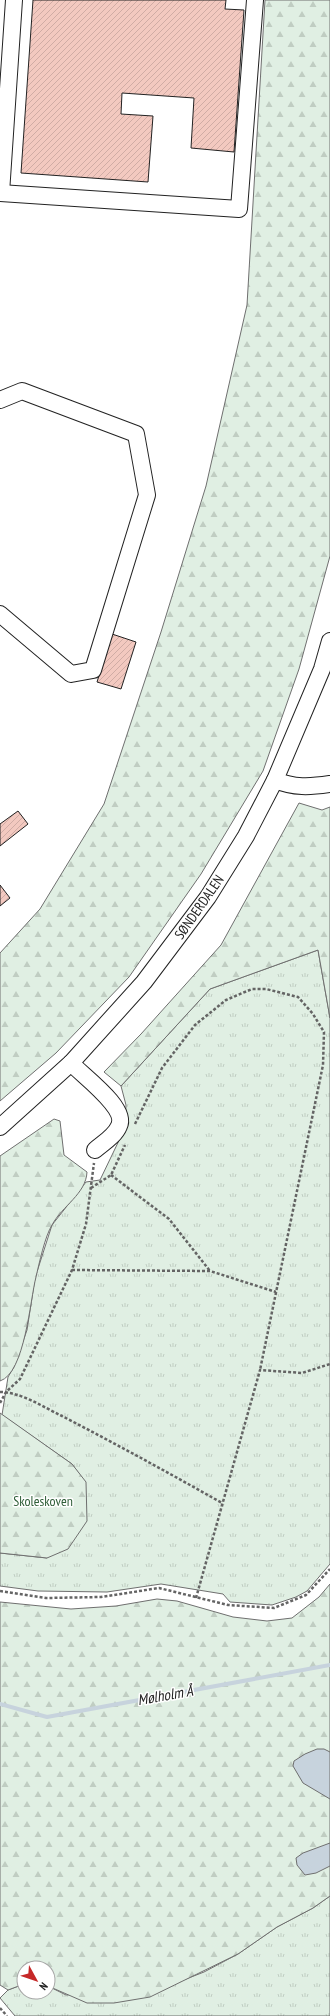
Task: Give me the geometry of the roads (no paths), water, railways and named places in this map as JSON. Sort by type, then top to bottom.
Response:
[{"type":"street","points":[[14,0],[1,193],[239,209],[255,0]]},
{"type":"street","points":[[0,400],[22,391],[136,434],[147,495],[93,670],[71,674],[0,614]]},
{"type":"street","name":"SØNDERDALEN","points":[[0,1127],[71,1063],[144,982],[208,896],[246,836],[275,780],[322,669],[330,641]]},
{"type":"street","points":[[275,780],[286,785],[308,788],[330,784]]},
{"type":"street","points":[[71,1063],[116,1106],[121,1116],[120,1126],[112,1136],[95,1150]]},
{"type":"waterway","name":"Mølholm Å","points":[[0,1704],[47,1717],[330,1665]]},
{"type":"park label","name":"Skoleskoven","points":[[43,1501]]}]
